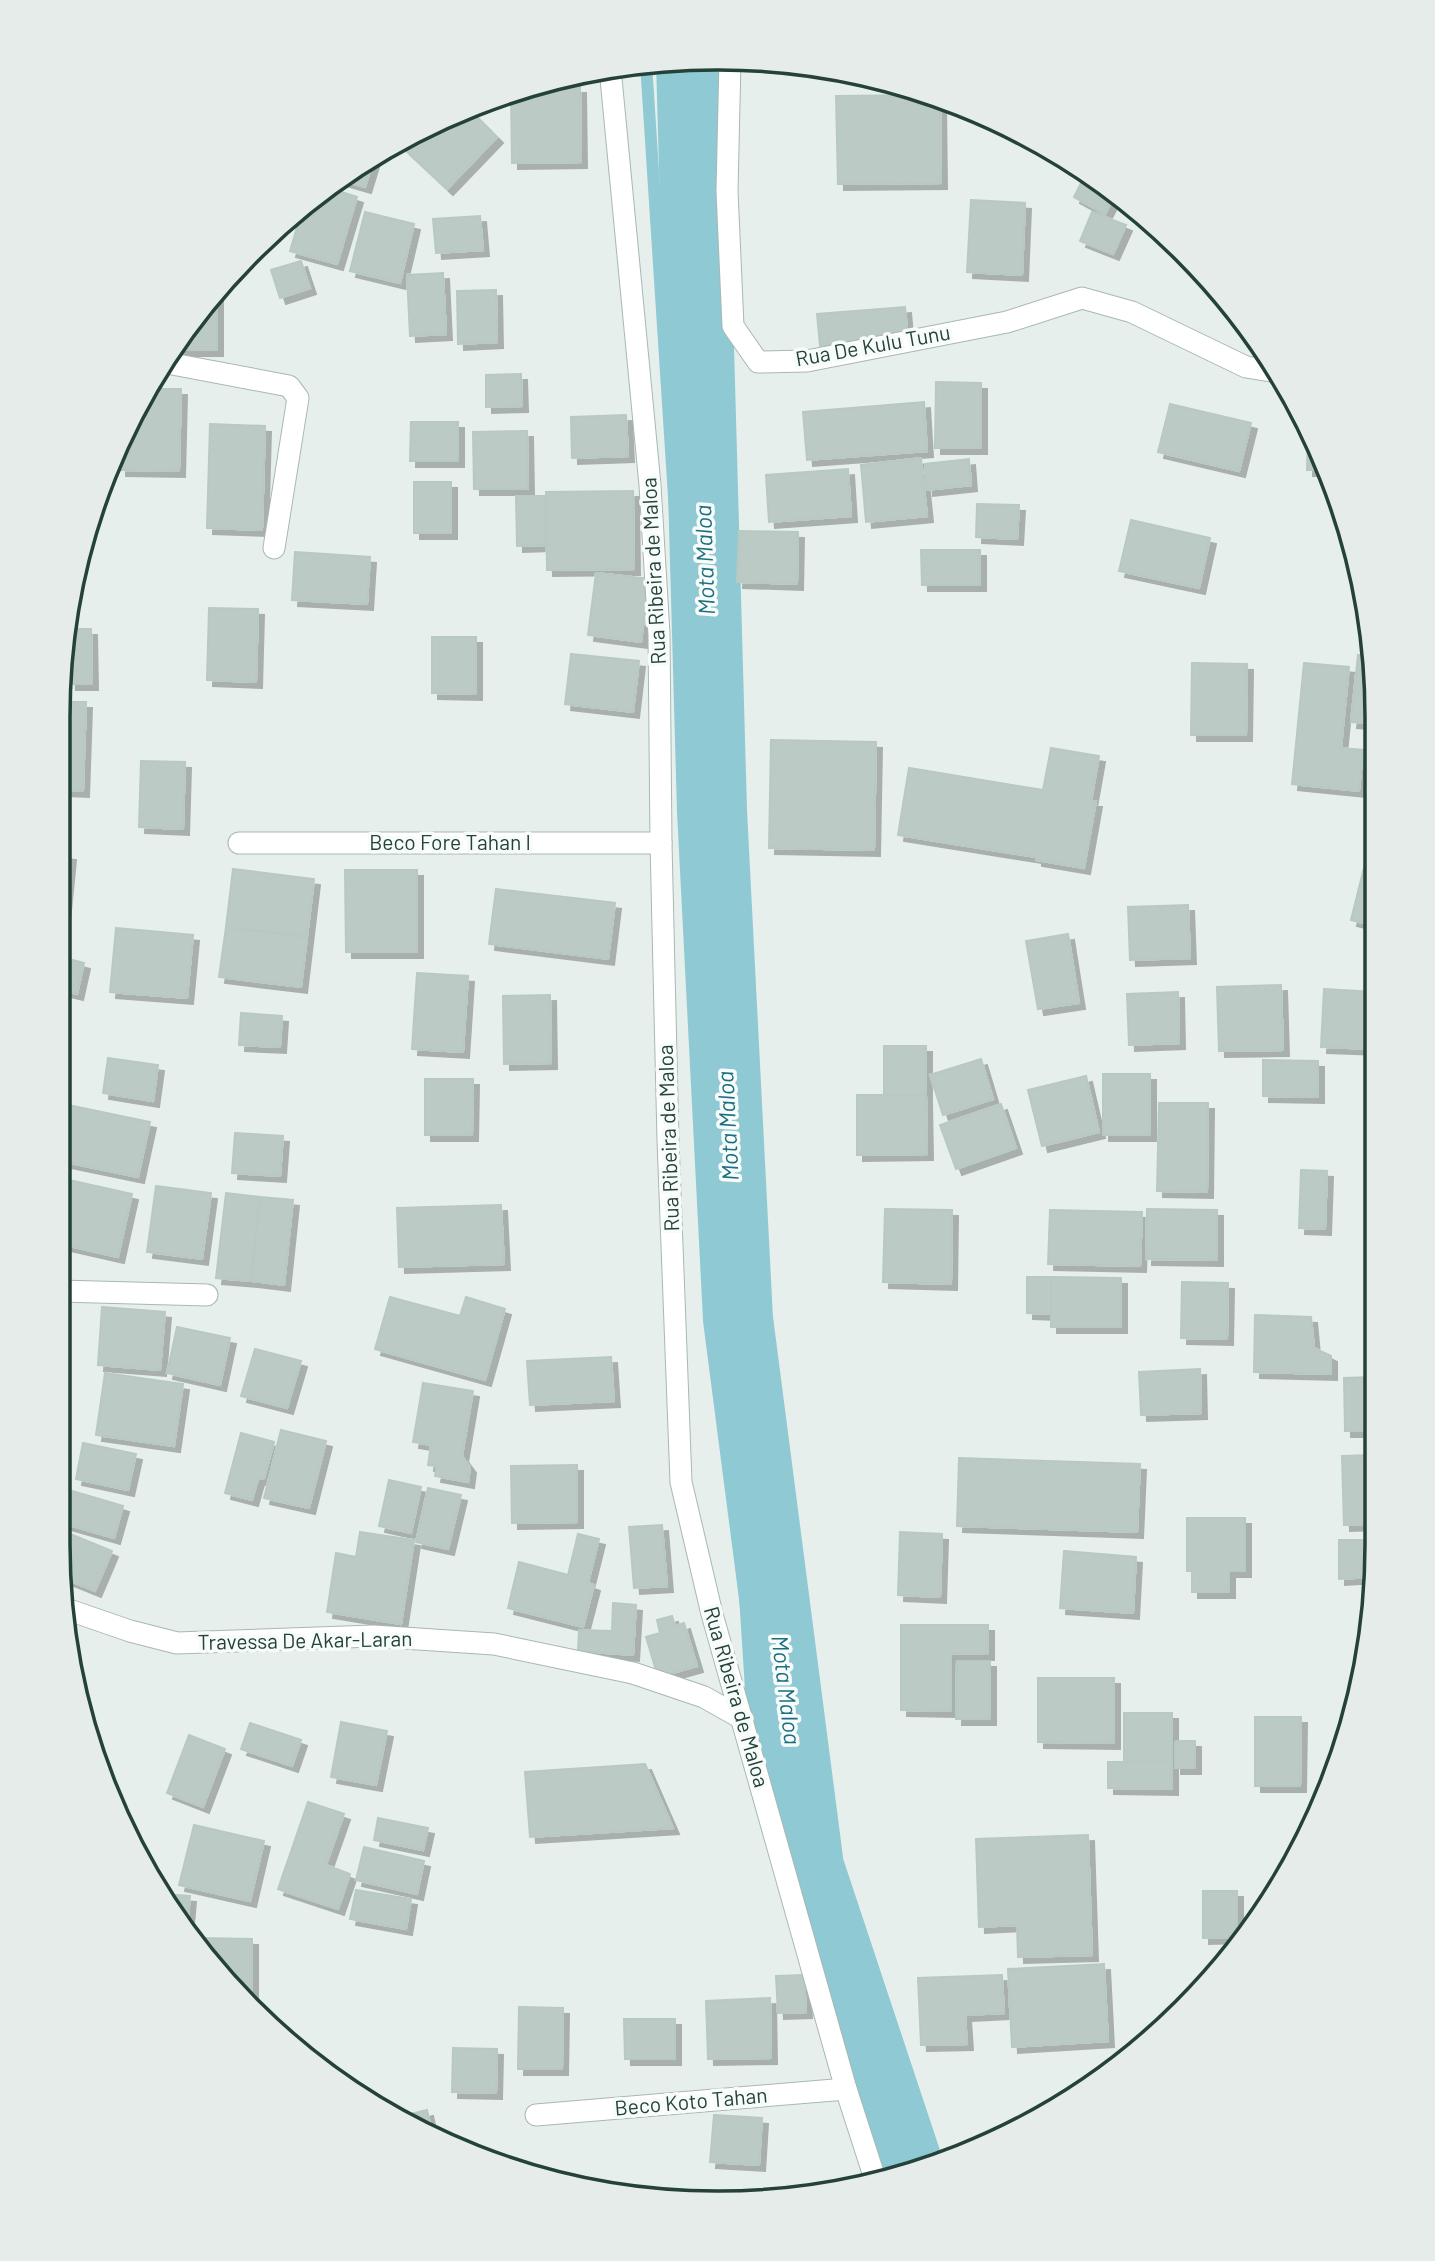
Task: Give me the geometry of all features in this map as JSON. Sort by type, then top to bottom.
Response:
[{"type":"street","name":"Rua De Kulu Tunu","points":[[730,70],[727,191],[733,326],[758,362],[807,361],[1007,322],[1082,298],[1132,312],[1247,367],[1263,370]]},
{"type":"street","name":"Rua Ribeira de Maloa","points":[[611,79],[650,485],[659,634],[668,1140],[681,1482],[712,1614],[846,2090],[873,2172]]},
{"type":"street","points":[[175,365],[289,386],[298,398],[274,548]]},
{"type":"street","name":"Beco Fore Tahan I","points":[[239,843],[661,843]]},
{"type":"street","points":[[70,1291],[207,1295]]},
{"type":"street","name":"Travessa De Akar-Laran","points":[[74,1612],[130,1631],[177,1643],[373,1636],[494,1644],[633,1673],[704,1697],[743,1719]]},
{"type":"street","name":"Beco Koto Tahan","points":[[536,2115],[846,2090]]},
{"type":"building","points":[[570,87],[580,87],[581,162],[512,163],[511,103]]},
{"type":"building","points":[[896,95],[940,109],[941,183],[838,184],[836,96]]},
{"type":"building","points":[[476,116],[497,137],[447,189],[406,151]]},
{"type":"building","points":[[370,172],[365,187],[352,183]]},
{"type":"building","points":[[1081,182],[1111,203],[1105,214],[1074,197]]},
{"type":"building","points":[[340,192],[357,197],[337,264],[290,251],[298,225],[323,204]]},
{"type":"building","points":[[971,200],[1025,203],[1022,275],[967,272]]},
{"type":"building","points":[[365,212],[414,224],[400,283],[350,271]]},
{"type":"building","points":[[1092,212],[1126,225],[1113,254],[1080,241]]},
{"type":"building","points":[[480,216],[483,250],[436,253],[433,219]]},
{"type":"building","points":[[301,261],[310,288],[280,298],[271,270]]},
{"type":"building","points":[[443,273],[446,334],[410,336],[407,275]]},
{"type":"building","points":[[496,290],[497,342],[458,344],[457,291]]},
{"type":"building","points":[[905,307],[908,339],[820,346],[817,314]]},
{"type":"building","points":[[217,308],[217,350],[185,350]]},
{"type":"building","points":[[521,374],[522,406],[486,407],[486,375]]},
{"type":"building","points":[[936,382],[981,383],[981,448],[935,448]]},
{"type":"building","points":[[160,389],[181,389],[179,471],[120,470]]},
{"type":"building","points":[[924,402],[927,451],[807,460],[803,412]]},
{"type":"building","points":[[1170,404],[1251,423],[1239,471],[1158,452]]},
{"type":"building","points":[[626,415],[628,456],[572,458],[571,417]]},
{"type":"building","points":[[411,422],[458,422],[458,461],[410,461]]},
{"type":"building","points":[[210,424],[265,426],[262,530],[207,528]]},
{"type":"building","points":[[527,431],[528,489],[474,489],[473,432]]},
{"type":"building","points":[[1307,452],[1316,470],[1307,470]]},
{"type":"building","points":[[921,458],[927,516],[866,522],[861,465]]},
{"type":"building","points":[[969,459],[971,485],[927,490],[925,464]]},
{"type":"building","points":[[848,469],[851,516],[769,522],[766,475]]},
{"type":"building","points":[[414,482],[451,482],[451,533],[414,533]]},
{"type":"building","points":[[633,491],[634,569],[547,570],[546,492]]},
{"type":"building","points":[[516,496],[544,496],[545,545],[517,546]]},
{"type":"building","points":[[977,504],[1019,505],[1017,539],[976,537]]},
{"type":"building","points":[[1131,520],[1210,538],[1199,588],[1119,571]]},
{"type":"building","points":[[739,531],[798,532],[797,584],[737,582]]},
{"type":"building","points":[[921,550],[980,550],[980,585],[922,585]]},
{"type":"building","points":[[295,552],[370,557],[367,604],[292,600]]},
{"type":"building","points":[[596,573],[649,579],[641,642],[588,635]]},
{"type":"building","points":[[209,608],[258,609],[256,682],[207,680]]},
{"type":"building","points":[[77,629],[91,629],[92,684],[71,684]]},
{"type":"building","points":[[432,637],[476,637],[476,694],[432,693]]},
{"type":"building","points":[[571,654],[639,661],[633,712],[565,704]]},
{"type":"building","points":[[1358,655],[1362,655],[1364,675],[1365,723],[1351,722]]},
{"type":"building","points":[[1192,663],[1247,664],[1246,735],[1191,735]]},
{"type":"building","points":[[1304,663],[1349,667],[1341,748],[1363,750],[1359,791],[1292,784]]},
{"type":"building","points":[[70,702],[86,702],[83,791],[70,790]]},
{"type":"building","points":[[771,740],[876,742],[874,850],[769,848]]},
{"type":"building","points":[[1051,748],[1099,756],[1091,801],[1096,801],[1084,868],[1036,860],[1036,857],[898,835],[909,768],[1043,790]]},
{"type":"building","points":[[141,761],[185,762],[183,829],[139,827]]},
{"type":"building","points":[[1365,863],[1365,924],[1351,920]]},
{"type":"building","points":[[233,869],[314,879],[307,937],[226,927]]},
{"type":"building","points":[[345,870],[417,870],[417,952],[346,952]]},
{"type":"building","points":[[496,889],[615,903],[608,959],[489,944]]},
{"type":"building","points":[[1188,905],[1190,958],[1130,960],[1128,907]]},
{"type":"building","points":[[226,927],[307,937],[301,987],[219,977]]},
{"type":"building","points":[[116,928],[193,935],[187,998],[110,992]]},
{"type":"building","points":[[1068,934],[1079,1003],[1038,1009],[1026,941]]},
{"type":"building","points":[[70,959],[84,963],[77,994],[70,992]]},
{"type":"building","points":[[417,973],[468,976],[463,1052],[412,1049]]},
{"type":"building","points":[[1281,985],[1283,1050],[1219,1051],[1217,987]]},
{"type":"building","points":[[1324,989],[1365,991],[1365,1049],[1321,1047]]},
{"type":"building","points":[[1178,992],[1179,1043],[1129,1045],[1127,994]]},
{"type":"building","points":[[550,995],[551,1063],[504,1064],[503,996]]},
{"type":"building","points":[[241,1013],[282,1016],[280,1047],[239,1045]]},
{"type":"building","points":[[884,1046],[926,1046],[926,1095],[884,1095]]},
{"type":"building","points":[[108,1058],[158,1065],[153,1101],[103,1093]]},
{"type":"building","points":[[981,1059],[993,1099],[943,1115],[930,1075]]},
{"type":"building","points":[[1263,1060],[1318,1061],[1318,1097],[1263,1096]]},
{"type":"building","points":[[1103,1074],[1150,1074],[1150,1135],[1103,1135]]},
{"type":"building","points":[[1086,1076],[1099,1132],[1042,1146],[1028,1090]]},
{"type":"building","points":[[425,1079],[473,1079],[472,1135],[425,1135]]},
{"type":"building","points":[[857,1095],[926,1095],[927,1154],[857,1155]]},
{"type":"building","points":[[1159,1103],[1208,1103],[1207,1192],[1157,1191]]},
{"type":"building","points":[[1001,1104],[1016,1148],[956,1169],[940,1125]]},
{"type":"building","points":[[70,1105],[150,1122],[138,1177],[70,1163]]},
{"type":"building","points":[[235,1133],[283,1136],[280,1176],[232,1173]]},
{"type":"building","points":[[1301,1170],[1327,1171],[1325,1229],[1299,1228]]},
{"type":"building","points":[[70,1180],[132,1194],[118,1257],[70,1246]]},
{"type":"building","points":[[156,1186],[211,1193],[202,1259],[147,1252]]},
{"type":"building","points":[[226,1193],[260,1197],[251,1281],[216,1278]]},
{"type":"building","points":[[260,1197],[293,1200],[284,1285],[251,1281]]},
{"type":"building","points":[[501,1205],[504,1264],[399,1267],[397,1208]]},
{"type":"building","points":[[885,1209],[952,1210],[951,1284],[883,1282]]},
{"type":"building","points":[[1147,1209],[1217,1210],[1217,1260],[1146,1259]]},
{"type":"building","points":[[1050,1210],[1142,1212],[1140,1266],[1048,1264]]},
{"type":"building","points":[[1027,1277],[1051,1277],[1051,1314],[1027,1313]]},
{"type":"building","points":[[1051,1277],[1121,1278],[1121,1327],[1051,1327]]},
{"type":"building","points":[[1182,1282],[1228,1283],[1227,1339],[1181,1338]]},
{"type":"building","points":[[390,1297],[460,1316],[466,1297],[505,1309],[485,1380],[375,1349]]},
{"type":"building","points":[[102,1307],[165,1312],[160,1370],[98,1365]]},
{"type":"building","points":[[1255,1315],[1311,1317],[1314,1348],[1331,1356],[1331,1374],[1254,1372]]},
{"type":"building","points":[[177,1327],[230,1338],[220,1385],[167,1373]]},
{"type":"building","points":[[255,1349],[301,1361],[287,1408],[241,1396]]},
{"type":"building","points":[[611,1357],[614,1401],[530,1405],[527,1361]]},
{"type":"building","points":[[1200,1369],[1201,1413],[1141,1415],[1139,1372]]},
{"type":"building","points":[[105,1373],[183,1384],[174,1446],[96,1435]]},
{"type":"building","points":[[1365,1377],[1365,1431],[1345,1431],[1344,1378]]},
{"type":"building","points":[[423,1383],[473,1391],[462,1456],[470,1467],[468,1482],[435,1476],[437,1466],[428,1465],[431,1445],[413,1442]]},
{"type":"building","points":[[281,1430],[326,1441],[309,1508],[264,1498]]},
{"type":"building","points":[[241,1433],[274,1442],[264,1478],[258,1479],[252,1500],[225,1493]]},
{"type":"building","points":[[83,1443],[136,1454],[128,1490],[76,1479]]},
{"type":"building","points":[[1365,1455],[1365,1524],[1344,1525],[1342,1456]]},
{"type":"building","points":[[959,1458],[1140,1464],[1137,1532],[957,1526]]},
{"type":"building","points":[[577,1465],[577,1522],[512,1523],[511,1466]]},
{"type":"building","points":[[389,1480],[421,1487],[411,1533],[379,1526]]},
{"type":"building","points":[[428,1488],[461,1495],[448,1549],[416,1542]]},
{"type":"building","points":[[70,1490],[123,1506],[114,1538],[70,1525]]},
{"type":"building","points":[[1187,1518],[1245,1518],[1245,1571],[1229,1571],[1229,1592],[1192,1592],[1192,1571],[1187,1571]]},
{"type":"building","points":[[662,1525],[667,1586],[634,1588],[629,1527]]},
{"type":"building","points":[[360,1532],[414,1540],[401,1624],[327,1612],[336,1553],[356,1557]]},
{"type":"building","points":[[900,1532],[942,1534],[940,1597],[898,1595]]},
{"type":"building","points":[[70,1534],[112,1551],[95,1591],[71,1581]]},
{"type":"building","points":[[578,1534],[599,1539],[588,1583],[594,1585],[583,1627],[508,1608],[519,1562],[568,1575]]},
{"type":"building","points":[[1339,1540],[1365,1540],[1364,1577],[1339,1579]]},
{"type":"building","points":[[1064,1551],[1136,1557],[1133,1613],[1060,1608]]},
{"type":"building","points":[[613,1603],[636,1605],[633,1655],[578,1651],[579,1630],[612,1631]]},
{"type":"building","points":[[672,1616],[675,1626],[684,1623],[697,1666],[658,1677],[646,1637],[660,1633],[657,1620]]},
{"type":"building","points":[[901,1625],[988,1625],[988,1654],[951,1653],[951,1711],[901,1710]]},
{"type":"building","points":[[957,1661],[990,1661],[990,1719],[956,1719]]},
{"type":"building","points":[[1038,1678],[1114,1678],[1114,1743],[1038,1742]]},
{"type":"building","points":[[1124,1713],[1172,1713],[1172,1762],[1124,1762]]},
{"type":"building","points":[[1255,1717],[1301,1717],[1300,1786],[1255,1786]]},
{"type":"building","points":[[341,1722],[387,1731],[376,1785],[331,1777]]},
{"type":"building","points":[[250,1723],[301,1740],[292,1766],[241,1749]]},
{"type":"building","points":[[189,1735],[225,1749],[203,1807],[167,1793]]},
{"type":"building","points":[[1176,1741],[1195,1741],[1195,1768],[1175,1768]]},
{"type":"building","points":[[1108,1762],[1172,1762],[1172,1789],[1108,1788]]},
{"type":"building","points":[[645,1764],[673,1828],[530,1837],[525,1772]]},
{"type":"building","points":[[308,1802],[344,1814],[326,1865],[350,1874],[338,1909],[278,1889]]},
{"type":"building","points":[[378,1818],[428,1828],[423,1850],[374,1840]]},
{"type":"building","points":[[194,1825],[264,1841],[250,1901],[179,1885]]},
{"type":"building","points":[[1088,1835],[1092,1955],[1018,1957],[1017,1925],[979,1927],[976,1839]]},
{"type":"building","points":[[364,1847],[424,1861],[417,1894],[356,1880]]},
{"type":"building","points":[[356,1890],[411,1899],[406,1929],[350,1919]]},
{"type":"building","points":[[1203,1891],[1237,1891],[1237,1930],[1232,1937],[1203,1938]]},
{"type":"building","points":[[174,1895],[190,1896],[188,1916]]},
{"type":"building","points":[[204,1938],[252,1939],[252,1992]]},
{"type":"building","points":[[1104,1964],[1108,2041],[1012,2047],[1008,1969]]},
{"type":"building","points":[[804,1975],[806,2012],[778,2013],[776,1976]]},
{"type":"building","points":[[1002,1975],[1004,2013],[965,2015],[967,2044],[921,2045],[918,1978]]},
{"type":"building","points":[[770,1998],[771,2058],[708,2059],[706,2001]]},
{"type":"building","points":[[519,2007],[563,2008],[562,2069],[518,2069]]},
{"type":"building","points":[[624,2019],[675,2019],[675,2059],[625,2059]]},
{"type":"building","points":[[453,2048],[497,2049],[496,2093],[452,2092]]},
{"type":"building","points":[[427,2110],[430,2123],[412,2114]]},
{"type":"building","points":[[714,2115],[762,2118],[759,2165],[710,2162]]},
{"type":"waterway","name":"Mota Maloa","points":[[691,71],[712,811],[738,1319],[809,1867],[907,2163]]},
{"type":"waterway","points":[[647,74],[752,1704],[886,2169]]}]
